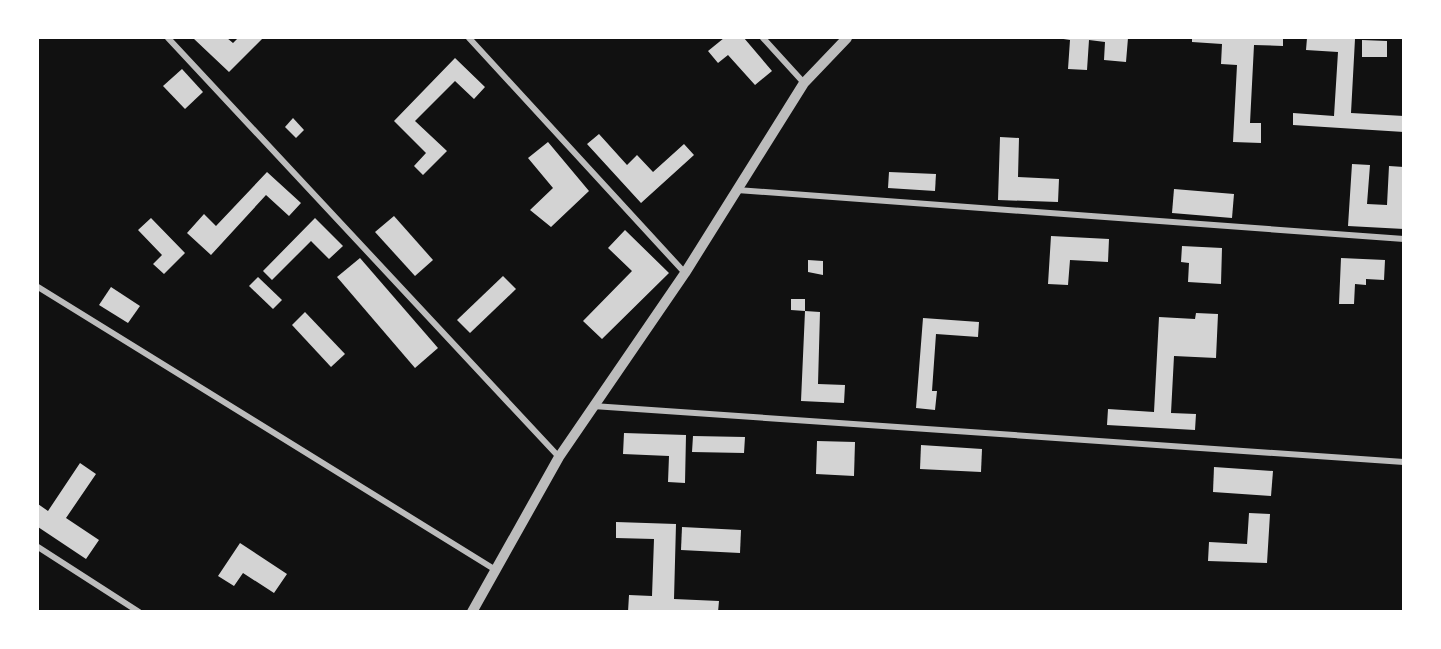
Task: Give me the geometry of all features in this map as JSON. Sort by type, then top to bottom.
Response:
[{"type":"street","points":[[168,38],[559,457]]},
{"type":"street","points":[[470,38],[685,273]]},
{"type":"street","points":[[764,38],[804,83]]},
{"type":"street","points":[[477,612],[472,611],[559,457],[685,273],[804,83],[847,38]]},
{"type":"street","points":[[737,190],[1404,239]]},
{"type":"street","points":[[38,287],[494,569]]},
{"type":"street","points":[[593,406],[1404,462]]},
{"type":"street","points":[[38,547],[139,612]]},
{"type":"building","points":[[193,38],[227,38],[233,43],[238,38],[263,38],[229,72]]},
{"type":"building","points":[[724,38],[744,38],[772,71],[755,85],[728,55],[718,63],[708,51]]},
{"type":"building","points":[[1057,38],[1128,38],[1126,62],[1104,60],[1105,42],[1089,40],[1087,70],[1068,69],[1070,40]]},
{"type":"building","points":[[1192,38],[1283,38],[1283,46],[1254,45],[1250,123],[1261,123],[1261,143],[1233,142],[1237,65],[1221,64],[1222,44],[1192,42]]},
{"type":"building","points":[[1307,38],[1355,39],[1351,113],[1404,116],[1404,132],[1293,125],[1293,113],[1334,116],[1338,52],[1306,50]]},
{"type":"building","points":[[1362,40],[1387,41],[1387,57],[1362,57]]},
{"type":"building","points":[[455,58],[485,87],[474,99],[455,81],[415,121],[447,151],[423,175],[414,166],[426,153],[394,121]]},
{"type":"building","points":[[182,69],[203,92],[185,109],[163,86]]},
{"type":"building","points":[[293,118],[304,130],[296,138],[285,127]]},
{"type":"building","points":[[599,134],[627,165],[637,155],[653,172],[684,144],[694,155],[641,203],[587,144]]},
{"type":"building","points":[[1000,137],[1019,138],[1018,177],[1059,179],[1058,202],[998,200]]},
{"type":"building","points":[[548,142],[589,191],[551,227],[530,210],[553,188],[528,158]]},
{"type":"building","points":[[1352,164],[1370,165],[1367,204],[1387,205],[1389,166],[1404,167],[1404,229],[1348,226]]},
{"type":"building","points":[[267,172],[301,203],[289,216],[266,195],[211,255],[187,233],[204,214],[216,226]]},
{"type":"building","points":[[889,172],[936,174],[935,191],[888,188]]},
{"type":"building","points":[[1174,189],[1234,194],[1232,218],[1172,213]]},
{"type":"building","points":[[394,216],[433,260],[415,276],[375,232]]},
{"type":"building","points":[[151,218],[185,253],[164,274],[153,264],[162,255],[138,230]]},
{"type":"building","points":[[315,218],[343,246],[329,259],[311,241],[272,280],[263,271]]},
{"type":"building","points":[[625,230],[669,273],[602,339],[583,321],[632,271],[608,248]]},
{"type":"building","points":[[1051,236],[1109,239],[1108,262],[1070,260],[1068,285],[1048,284]]},
{"type":"building","points":[[1182,246],[1222,248],[1221,284],[1188,282],[1189,263],[1181,262]]},
{"type":"building","points":[[360,258],[438,348],[415,368],[337,277]]},
{"type":"building","points":[[1341,258],[1385,260],[1384,280],[1366,279],[1366,285],[1355,284],[1354,304],[1339,304]]},
{"type":"building","points":[[808,260],[823,261],[823,275],[808,272]]},
{"type":"building","points":[[503,276],[516,289],[470,333],[457,320]]},
{"type":"building","points":[[258,277],[282,300],[273,309],[249,286]]},
{"type":"building","points":[[111,287],[140,306],[128,323],[99,305]]},
{"type":"building","points":[[791,299],[805,299],[805,311],[791,310]]},
{"type":"building","points":[[805,311],[820,312],[818,384],[845,385],[844,403],[801,401]]},
{"type":"building","points":[[305,312],[345,354],[331,367],[292,325]]},
{"type":"building","points":[[1196,313],[1218,314],[1216,358],[1174,356],[1171,413],[1196,414],[1195,430],[1107,425],[1108,409],[1154,412],[1159,317],[1195,319]]},
{"type":"building","points":[[923,318],[979,322],[978,337],[936,334],[932,391],[937,391],[935,410],[916,408]]},
{"type":"building","points":[[624,433],[686,435],[685,483],[668,482],[669,456],[623,454]]},
{"type":"building","points":[[693,436],[745,437],[744,453],[692,452]]},
{"type":"building","points":[[817,441],[855,442],[854,476],[816,474]]},
{"type":"building","points":[[921,445],[982,449],[981,472],[920,469]]},
{"type":"building","points":[[80,463],[96,474],[66,518],[99,540],[86,559],[38,527],[38,504],[48,511]]},
{"type":"building","points":[[1214,467],[1273,471],[1271,496],[1213,492]]},
{"type":"building","points":[[1249,513],[1270,514],[1267,563],[1208,561],[1209,542],[1247,544]]},
{"type":"building","points":[[616,522],[676,524],[674,599],[719,601],[718,612],[628,612],[629,595],[652,596],[654,539],[616,538]]},
{"type":"building","points":[[682,527],[741,530],[740,553],[681,550]]},
{"type":"building","points":[[240,543],[287,574],[274,593],[243,573],[234,586],[218,576]]}]
